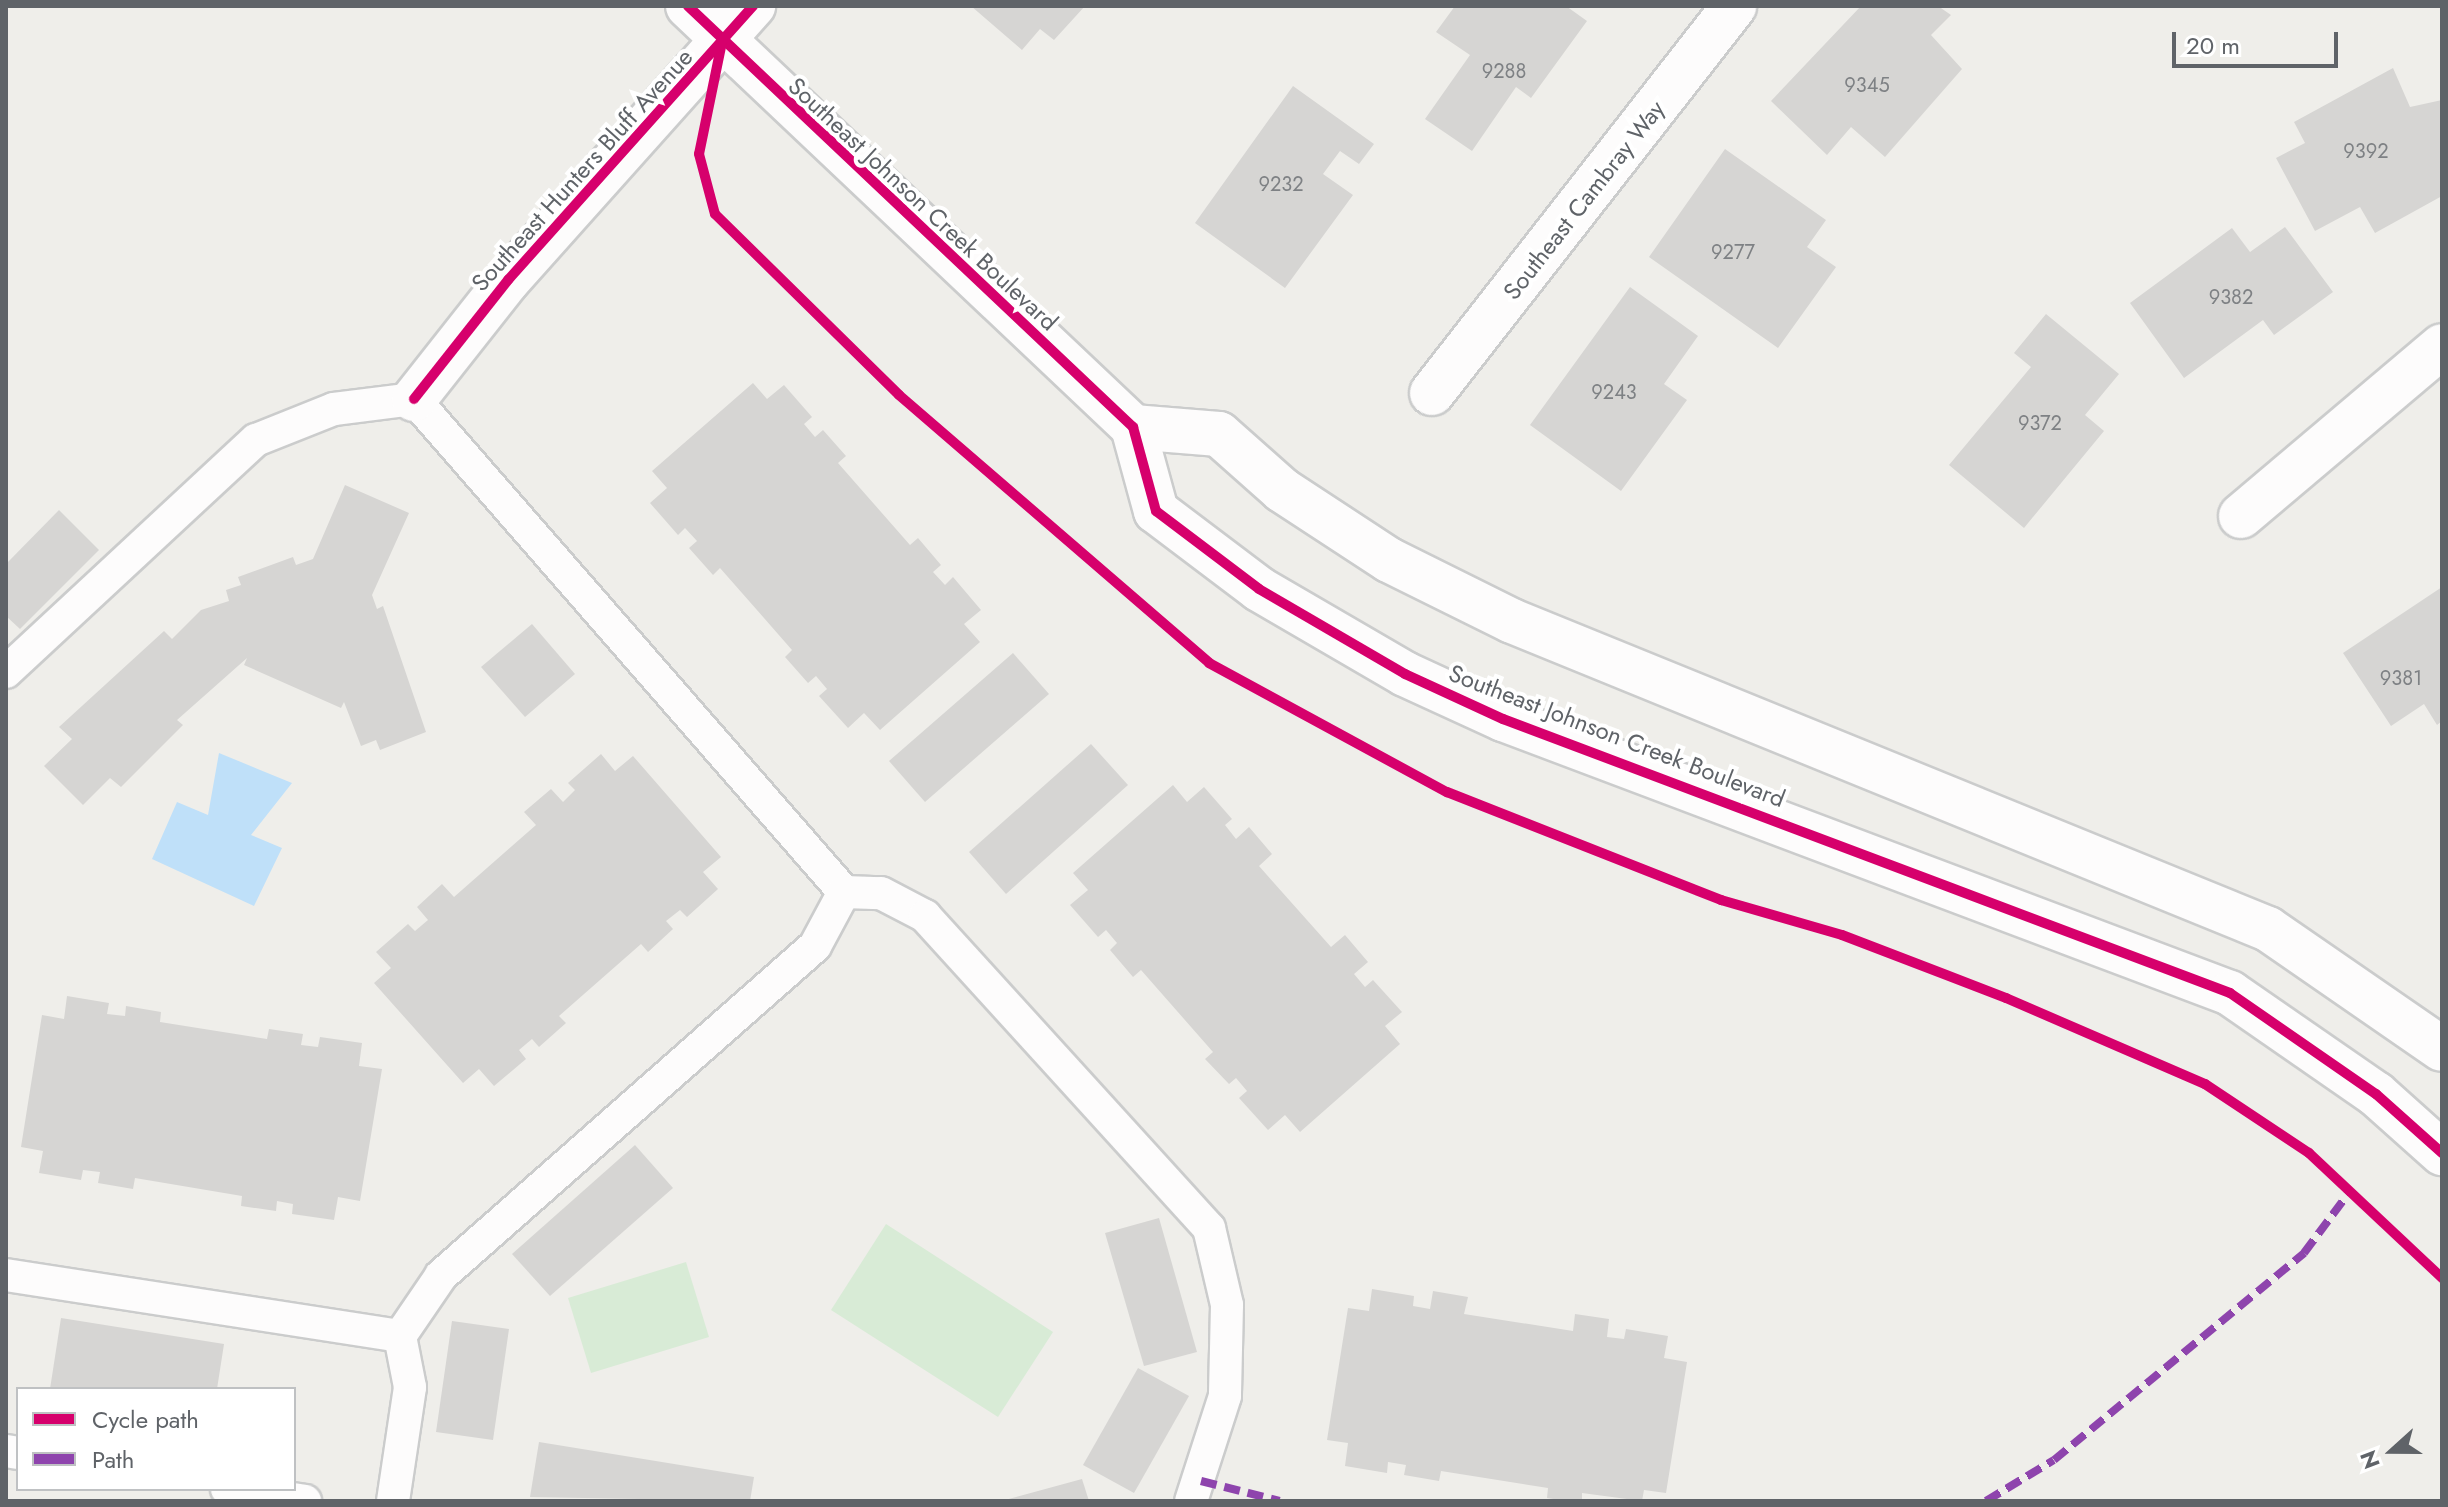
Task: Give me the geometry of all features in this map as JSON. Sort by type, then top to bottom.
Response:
[{"type":"street","name":"Southeast Johnson Creek Boulevard","points":[[688,6],[722,42],[1133,427],[1156,511],[1329,632],[1503,719],[2230,993],[2376,1094],[2442,1153]]},
{"type":"street","name":"Southeast Hunters Bluff Avenue","points":[[414,399],[508,280],[753,6]]},
{"type":"street","name":"Southeast Cambray Way","points":[[1432,393],[1734,6]]},
{"type":"street","points":[[2241,516],[2442,346]]},
{"type":"street","points":[[1133,427],[1219,434],[1282,490],[1389,560],[1512,621],[2268,929],[2442,1049]]},
{"type":"lane","points":[[6,672],[256,440],[334,409],[414,399],[844,892],[881,893],[925,916],[1209,1228],[1227,1305],[1225,1396],[1191,1501]]},
{"type":"lane","points":[[393,1501],[410,1387],[400,1336],[441,1276],[815,946],[844,892]]},
{"type":"lane","points":[[6,1275],[400,1336]]},
{"type":"lane","points":[[240,1491],[305,1501]]},
{"type":"green space","points":[[886,1224],[1053,1332],[998,1417],[831,1310]]},
{"type":"green space","points":[[686,1262],[709,1337],[591,1373],[568,1298]]},
{"type":"water","points":[[219,753],[292,783],[251,835],[282,848],[254,906],[152,859],[177,802],[208,815]]},
{"type":"building","points":[[971,6],[1085,6],[1054,40],[1040,29],[1022,50]]},
{"type":"building","points":[[1455,6],[1566,6],[1587,21],[1531,98],[1516,87],[1472,151],[1425,119],[1470,55],[1436,32]]},
{"type":"building","points":[[1861,6],[1938,6],[1951,15],[1931,35],[1962,69],[1885,157],[1851,127],[1827,155],[1771,101]]},
{"type":"building","points":[[2393,68],[2410,107],[2442,100],[2442,196],[2375,233],[2360,207],[2315,231],[2276,158],[2305,143],[2294,122]]},
{"type":"building","points":[[1293,86],[1374,144],[1359,164],[1340,151],[1323,174],[1353,195],[1285,288],[1195,223]]},
{"type":"building","points":[[1725,149],[1826,220],[1807,247],[1836,267],[1778,348],[1649,257]]},
{"type":"building","points":[[2285,227],[2333,292],[2274,335],[2263,320],[2184,378],[2130,303],[2232,228],[2250,252]]},
{"type":"building","points":[[1630,287],[1698,336],[1664,384],[1687,400],[1621,491],[1530,425]]},
{"type":"building","points":[[2046,314],[2119,374],[2085,415],[2104,431],[2024,528],[1949,465],[2031,367],[2014,353]]},
{"type":"building","points":[[753,383],[767,399],[784,385],[812,417],[804,424],[815,437],[823,430],[846,456],[838,463],[910,545],[918,538],[941,565],[933,572],[945,585],[953,577],[981,610],[964,624],[980,642],[880,730],[864,713],[848,728],[819,696],[827,689],[816,676],[808,683],[785,657],[792,650],[720,568],[713,575],[689,548],[697,541],[685,528],[678,535],[650,503],[667,488],[652,471]]},
{"type":"building","points":[[345,485],[409,513],[372,595],[377,609],[383,606],[426,732],[380,750],[376,740],[361,746],[344,702],[341,708],[244,665],[247,658],[177,720],[183,725],[121,787],[110,778],[83,805],[44,766],[72,739],[59,727],[164,631],[172,639],[201,610],[229,601],[226,590],[241,585],[238,577],[293,557],[296,565],[313,559]]},
{"type":"building","points":[[59,510],[99,550],[20,629],[6,616],[6,564]]},
{"type":"building","points":[[2442,587],[2442,721],[2437,725],[2424,704],[2391,726],[2343,653]]},
{"type":"building","points":[[532,624],[575,674],[525,717],[481,667]]},
{"type":"building","points":[[1013,653],[1049,694],[925,802],[889,761]]},
{"type":"building","points":[[1091,744],[1128,785],[1006,894],[969,852]]},
{"type":"building","points":[[601,754],[615,771],[633,756],[721,857],[703,872],[718,889],[687,917],[680,910],[666,921],[673,929],[648,952],[641,944],[559,1016],[566,1023],[539,1047],[532,1039],[519,1050],[526,1059],[494,1086],[479,1069],[463,1083],[374,983],[391,968],[376,952],[408,924],[415,931],[428,920],[417,907],[442,884],[454,897],[536,825],[524,812],[551,789],[563,802],[575,790],[568,783]]},
{"type":"building","points":[[1173,785],[1187,802],[1204,787],[1232,819],[1225,825],[1236,839],[1249,827],[1272,854],[1259,866],[1331,947],[1345,935],[1368,962],[1354,974],[1365,987],[1373,980],[1402,1012],[1385,1026],[1400,1044],[1300,1132],[1285,1115],[1268,1130],[1239,1098],[1247,1091],[1236,1078],[1229,1084],[1205,1059],[1213,1052],[1141,970],[1133,977],[1110,950],[1117,943],[1106,930],[1098,937],[1070,905],[1088,890],[1073,873]]},
{"type":"building","points":[[67,996],[109,1003],[107,1014],[125,1016],[126,1006],[161,1012],[160,1022],[267,1039],[269,1029],[303,1034],[301,1045],[318,1047],[320,1037],[362,1043],[359,1066],[382,1069],[360,1201],[338,1197],[334,1220],[292,1214],[293,1204],[277,1201],[276,1211],[241,1206],[242,1196],[135,1178],[133,1189],[98,1183],[100,1172],[83,1170],[81,1180],[39,1173],[43,1151],[21,1147],[42,1015],[64,1019]]},
{"type":"building","points":[[635,1145],[673,1188],[550,1296],[512,1254]]},
{"type":"building","points":[[1159,1218],[1197,1352],[1144,1366],[1105,1233]]},
{"type":"building","points":[[1372,1289],[1414,1296],[1413,1306],[1430,1309],[1433,1291],[1468,1297],[1464,1314],[1573,1331],[1575,1314],[1609,1319],[1607,1337],[1624,1339],[1626,1329],[1668,1336],[1664,1358],[1687,1362],[1666,1493],[1644,1490],[1642,1501],[1582,1493],[1582,1501],[1566,1501],[1547,1498],[1548,1488],[1441,1471],[1439,1481],[1404,1475],[1406,1465],[1388,1462],[1387,1473],[1345,1466],[1348,1443],[1327,1440],[1348,1308],[1369,1311]]},
{"type":"building","points":[[61,1318],[224,1344],[217,1387],[50,1387]]},
{"type":"building","points":[[452,1321],[509,1329],[493,1440],[436,1432]]},
{"type":"building","points":[[1138,1368],[1189,1396],[1134,1493],[1083,1465]]},
{"type":"building","points":[[539,1442],[754,1477],[750,1501],[530,1497]]},
{"type":"building","points":[[1082,1479],[1089,1501],[1005,1501],[1005,1500]]},
{"type":"marked path","points":[[1986,1501],[2054,1460],[2304,1253],[2351,1190]]},
{"type":"marked path","points":[[1201,1481],[1280,1501]]},
{"type":"cycle path","points":[[688,6],[1133,427],[1156,511],[1259,589],[1405,674],[1503,719],[2230,993],[2376,1094],[2442,1153]]},
{"type":"cycle path","points":[[414,399],[508,280],[753,6]]},
{"type":"cycle path","points":[[722,42],[699,154],[715,214],[899,395],[1209,663],[1447,792],[1721,900],[1842,935],[2006,998],[2205,1084],[2309,1153],[2442,1278]]}]
